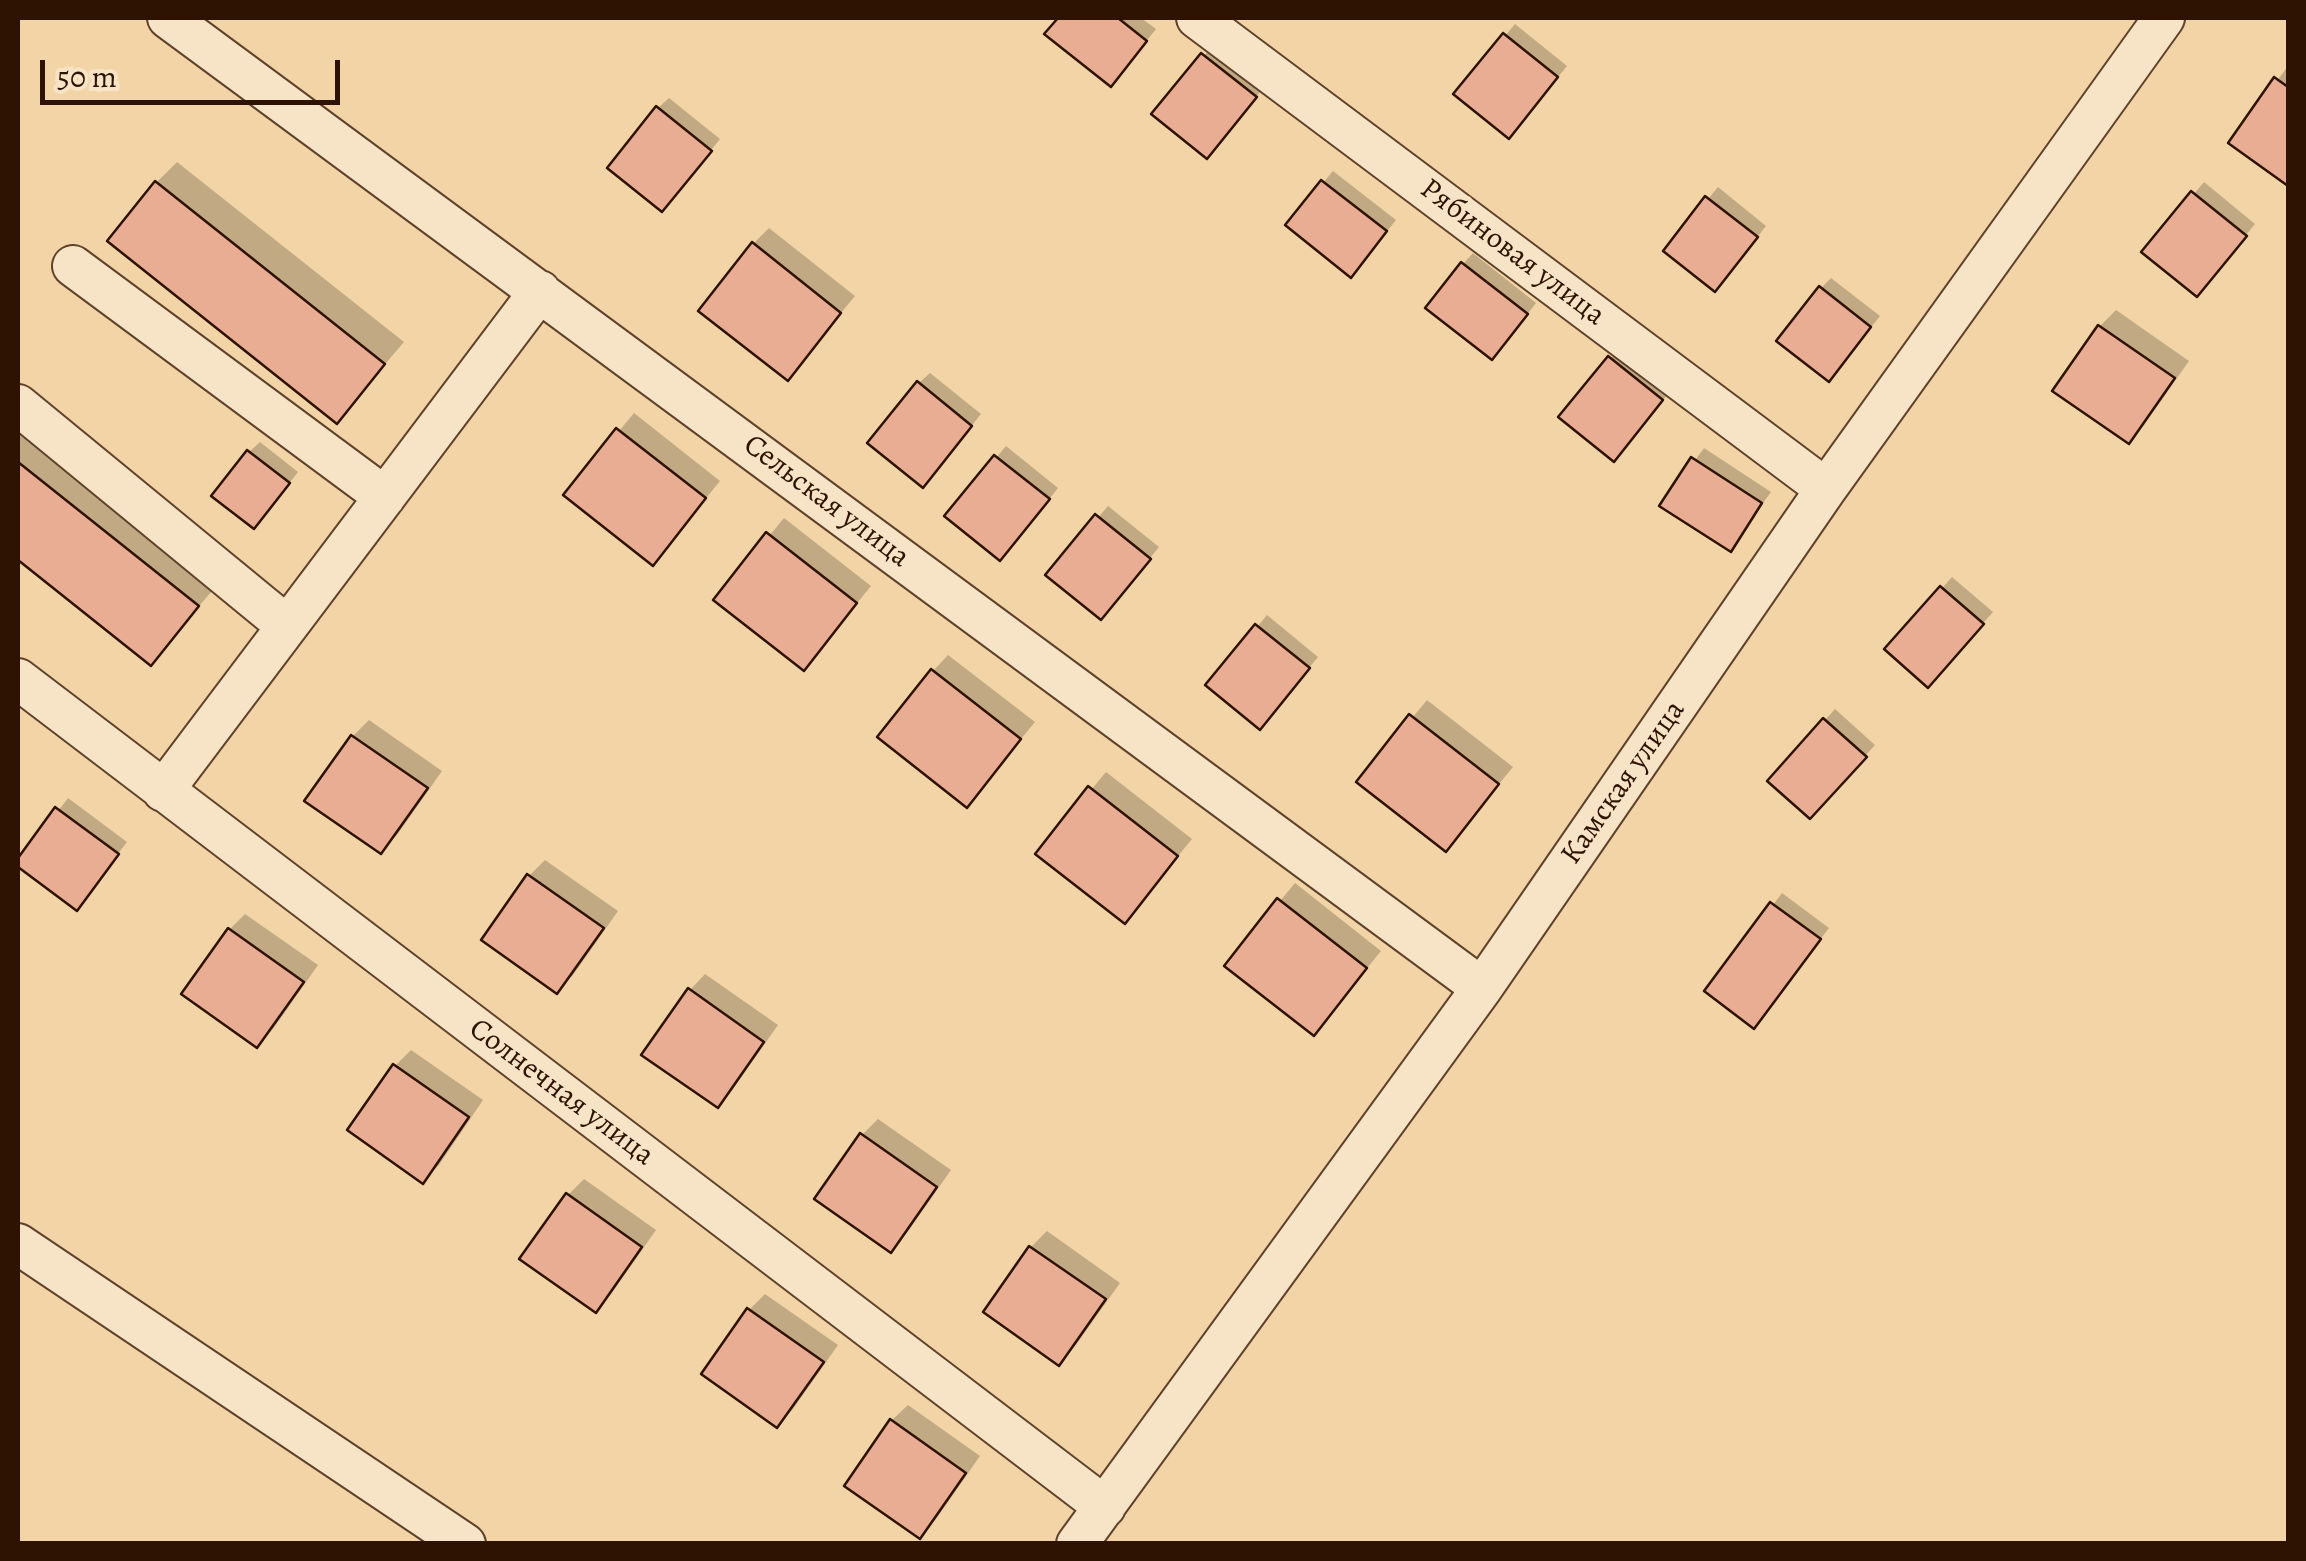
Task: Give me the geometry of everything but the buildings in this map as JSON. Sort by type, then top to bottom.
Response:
[{"type":"street","name":"Сельская улица","points":[[168,18],[1482,988]]},
{"type":"street","name":"Рябиновая улица","points":[[1197,18],[1826,489]]},
{"type":"street","name":"Камская улица","points":[[1077,1544],[1482,988],[1826,489],[2164,18]]},
{"type":"street","points":[[73,266],[385,497]]},
{"type":"street","points":[[163,790],[540,291]]},
{"type":"street","points":[[18,405],[287,626]]},
{"type":"street","name":"Солнечная улица","points":[[18,679],[1104,1507]]},
{"type":"street","points":[[18,1244],[465,1544]]}]
